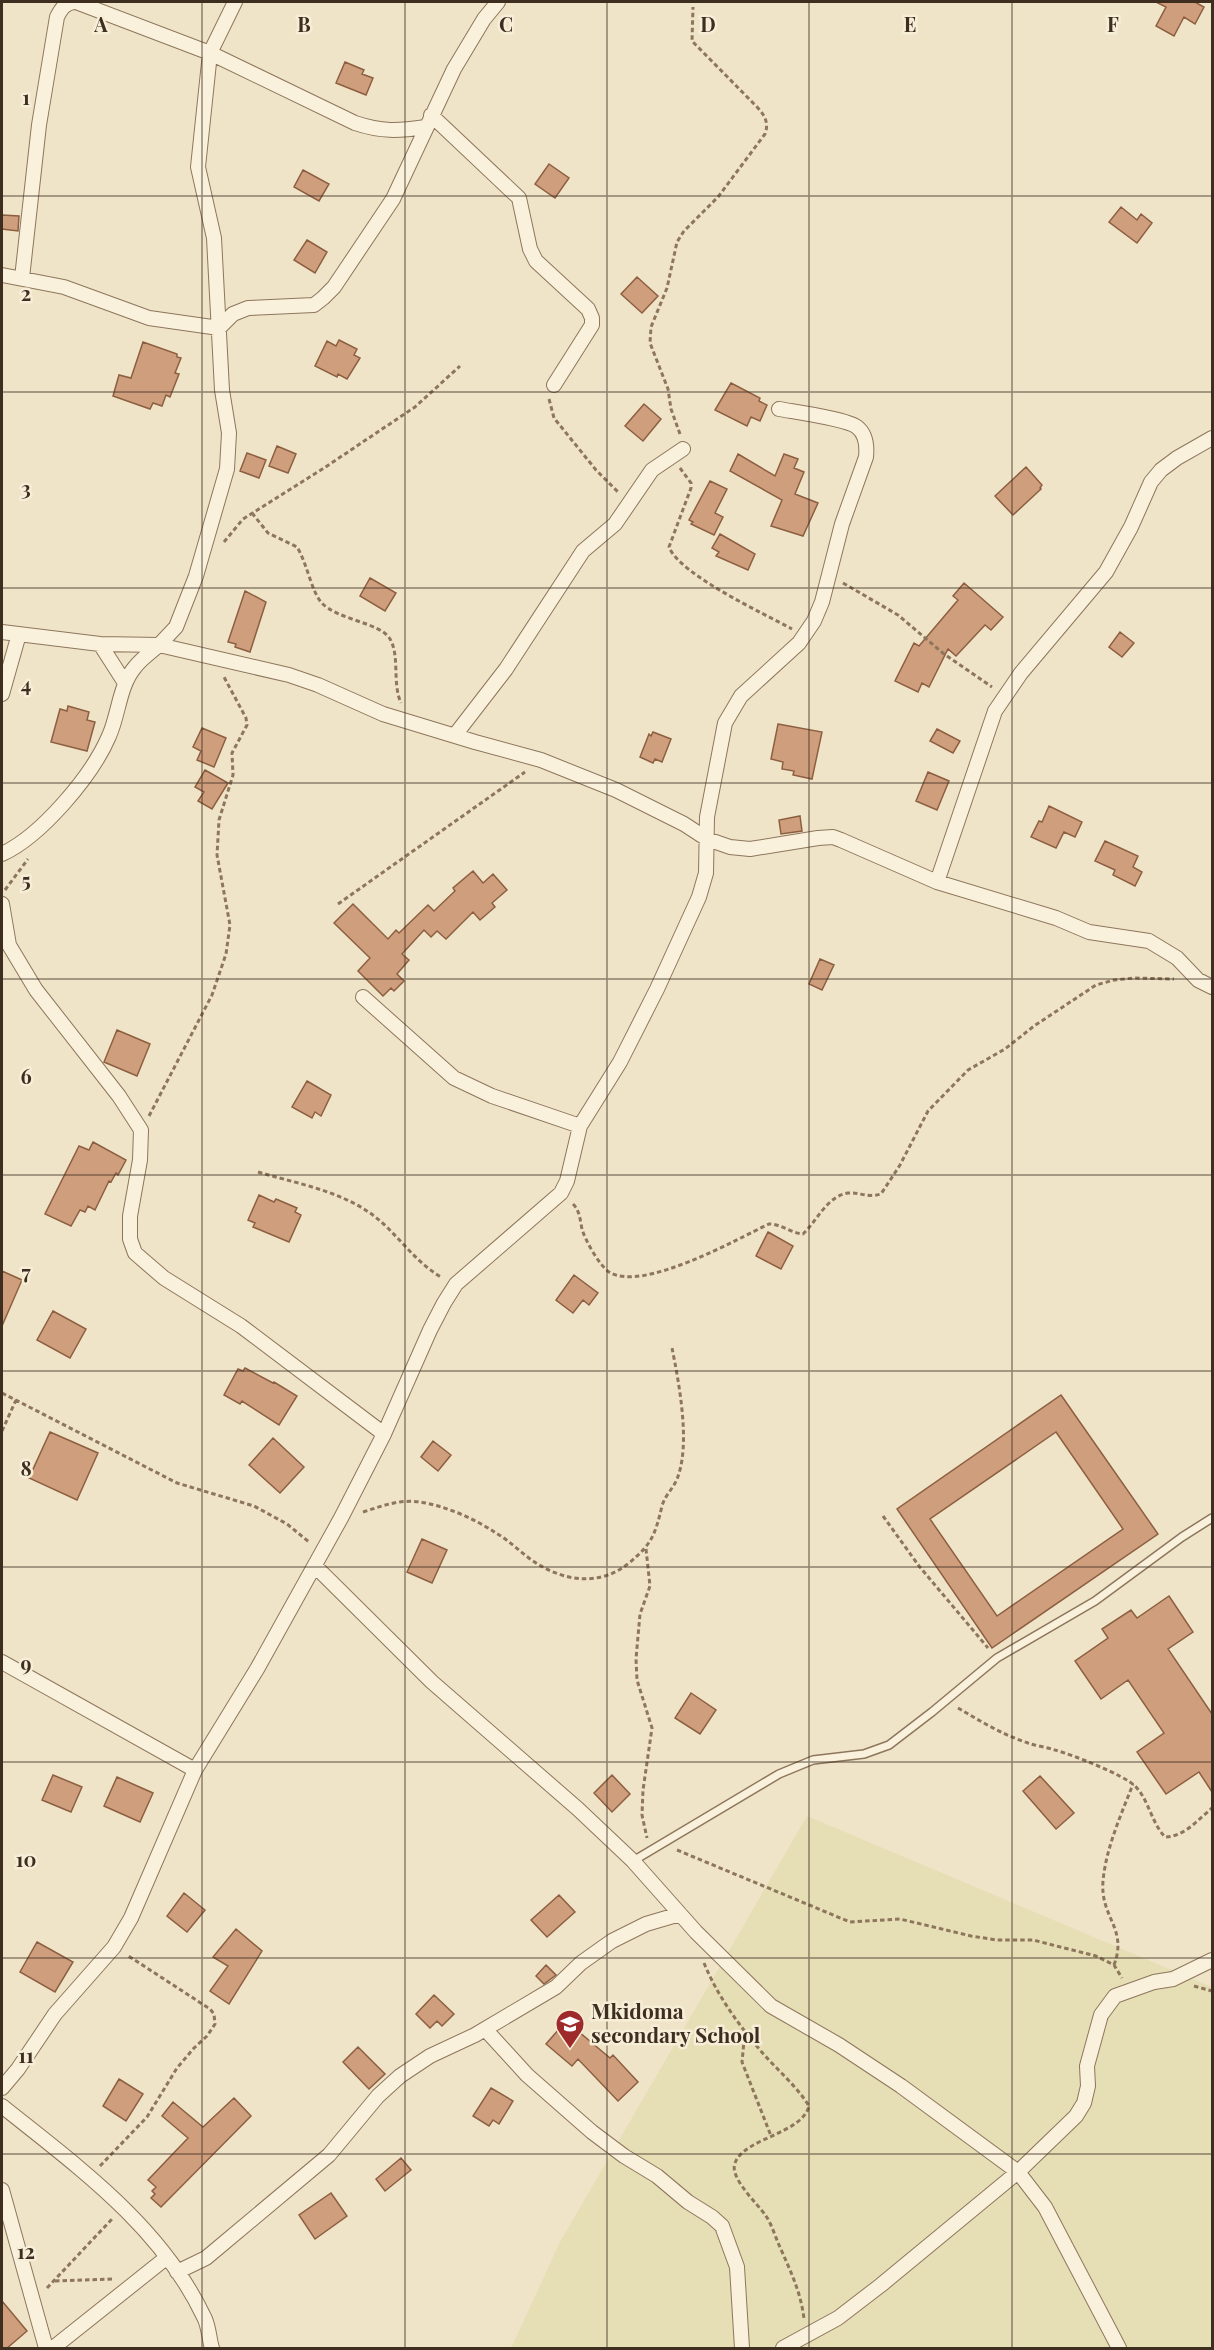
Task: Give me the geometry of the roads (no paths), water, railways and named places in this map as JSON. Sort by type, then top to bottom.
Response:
[{"type":"street","points":[[22,278],[39,125],[57,17],[68,2],[75,2],[210,52],[355,123],[376,130],[395,131],[428,121]]},
{"type":"street","points":[[2,854],[28,840],[41,828],[94,765],[111,733],[125,683],[135,667],[176,627],[196,576],[227,470],[229,432],[222,390],[214,238],[198,167],[210,52],[235,2]]},
{"type":"street","points":[[219,328],[233,314],[248,308],[314,305],[324,298],[393,199],[428,121],[471,39],[498,2]]},
{"type":"street","points":[[428,121],[519,198],[530,249],[536,261],[588,309],[592,325],[554,385]]},
{"type":"street","points":[[2,275],[64,287],[149,318],[219,328]]},
{"type":"street","points":[[2,2088],[18,2069],[55,2014],[114,1947],[136,1908],[195,1770],[257,1669],[341,1518],[384,1434],[430,1330],[456,1284],[561,1193],[567,1181],[580,1126],[620,1062],[657,989],[699,897],[706,873],[707,817],[725,723],[741,696],[799,643],[814,621],[832,567],[835,544],[866,457],[867,447],[863,433],[852,423],[779,409]]},
{"type":"street","points":[[936,882],[985,734],[1006,692],[1106,572],[1131,527],[1151,482],[1161,470],[1177,458],[1212,438]]},
{"type":"street","points":[[455,735],[506,669],[583,551],[615,524],[652,470],[684,449]]},
{"type":"street","points":[[2,632],[100,644],[159,645],[289,675],[318,684],[347,699],[415,724],[541,760],[616,790],[684,824],[708,839],[730,847],[750,849],[833,837],[936,882],[1056,918],[1089,932],[1149,941],[1177,958],[1198,980],[1212,987]]},
{"type":"street","points":[[2,694],[19,634]]},
{"type":"street","points":[[100,644],[125,683]]},
{"type":"street","points":[[2,904],[9,945],[36,990],[119,1096],[141,1130],[140,1160],[130,1216],[130,1239],[135,1253],[164,1278],[241,1326],[384,1434]]},
{"type":"street","points":[[363,996],[454,1078],[492,1096],[580,1126]]},
{"type":"street","points":[[315,1566],[432,1682],[633,1860],[696,1932],[771,2006],[839,2045],[901,2086],[1018,2172],[1045,2207],[1119,2349]]},
{"type":"street","points":[[2,1662],[195,1770]]},
{"type":"street","points":[[177,2272],[206,2258],[329,2155],[378,2096],[400,2076],[430,2056],[485,2029],[556,1987],[581,1963],[612,1941],[646,1924],[680,1914]]},
{"type":"street","points":[[783,2349],[804,2335],[838,2318],[881,2285],[1018,2172],[1076,2116],[1084,2103],[1088,2086],[1087,2066],[1101,2015],[1115,1996],[1128,1990],[1173,1978],[1212,1960]]},
{"type":"street","points":[[485,2029],[527,2075],[592,2132],[624,2156],[657,2176],[722,2226],[737,2267],[742,2349]]},
{"type":"street","points":[[2,2106],[90,2176],[123,2206],[177,2272],[206,2319],[212,2349]]},
{"type":"street","points":[[2,2190],[46,2349]]},
{"type":"street","points":[[53,2349],[166,2258]]},
{"type":"lane","points":[[633,1860],[778,1774],[813,1760],[864,1754],[889,1745],[997,1658],[1095,1601],[1182,1537],[1212,1518]]},
{"type":"place","name":"Mkidoma secondary School","points":[[570,2050]]}]
